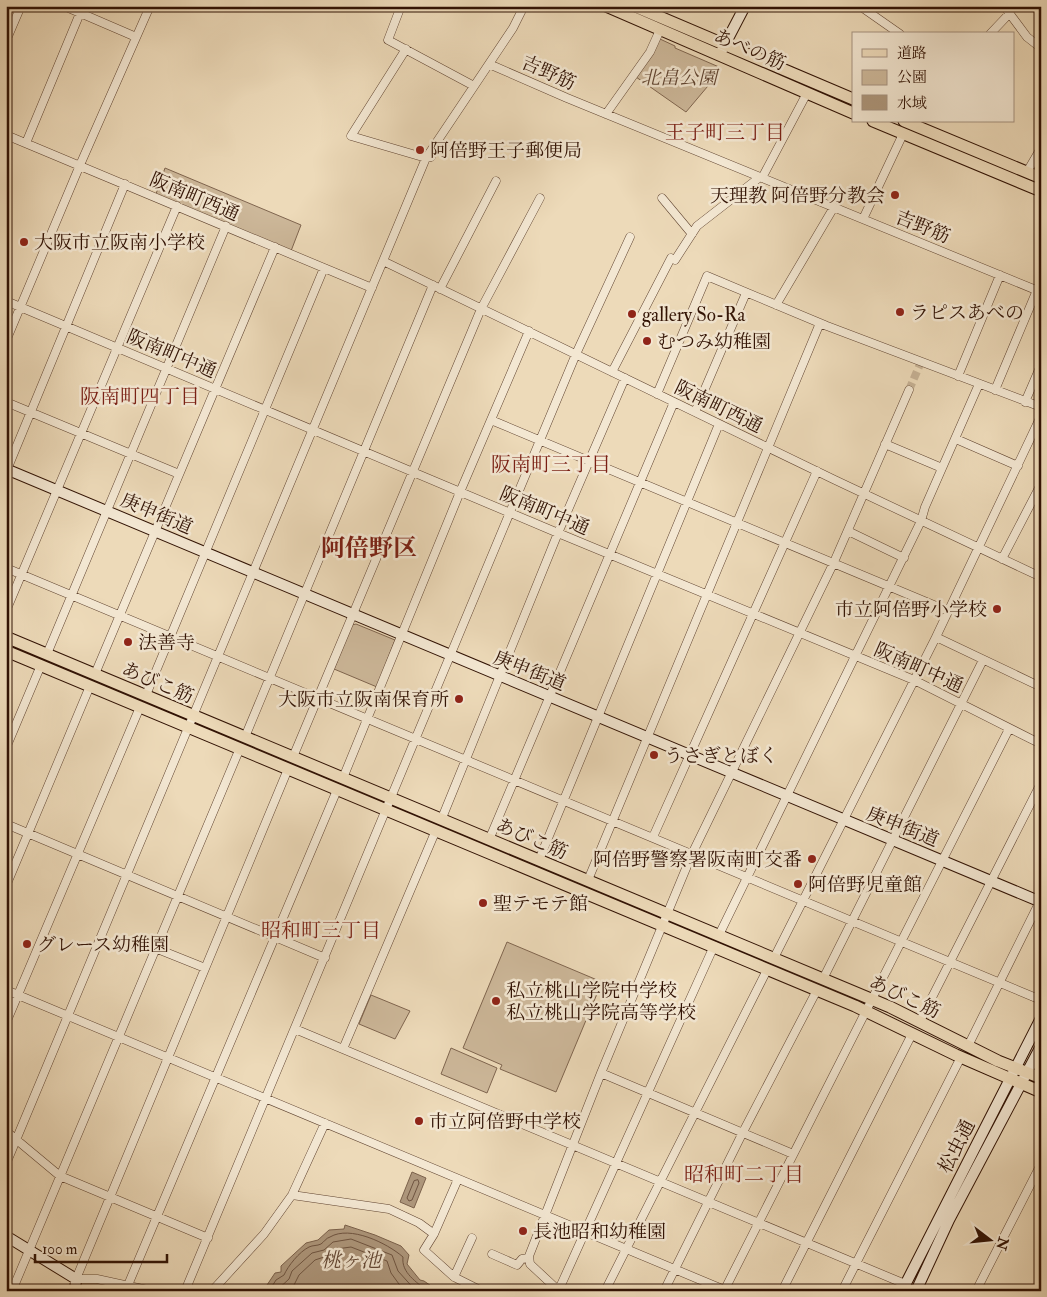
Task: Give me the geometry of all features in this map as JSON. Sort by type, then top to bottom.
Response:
[{"type":"main road","name":"あべの筋","points":[[606,6],[660,30],[722,50],[852,99]]},
{"type":"main road","name":"あべの筋","points":[[634,6],[807,93],[852,113]]},
{"type":"main road","points":[[875,122],[1041,190]]},
{"type":"main road","points":[[909,122],[924,125],[1041,178]]},
{"type":"main road","name":"あびこ筋","points":[[6,636],[774,958],[920,1021],[968,1046],[1041,1078]]},
{"type":"main road","name":"あびこ筋","points":[[6,651],[714,946],[865,1011],[961,1057],[1041,1092]]},
{"type":"street","points":[[6,41],[21,6]]},
{"type":"street","points":[[64,6],[82,10],[136,36]]},
{"type":"street","points":[[6,341],[80,164],[150,6]]},
{"type":"street","points":[[401,6],[388,40],[474,86]]},
{"type":"street","points":[[6,1164],[383,261],[429,157],[524,6]]},
{"type":"street","points":[[722,50],[745,6]]},
{"type":"street","points":[[860,6],[897,32]]},
{"type":"street","points":[[1004,6],[1027,37],[1041,48]]},
{"type":"street","points":[[26,143],[82,10]]},
{"type":"street","points":[[992,32],[1009,14]]},
{"type":"street","points":[[606,114],[650,52],[660,30]]},
{"type":"street","points":[[406,48],[351,136],[429,157]]},
{"type":"street","name":"吉野筋","points":[[489,64],[606,114],[1039,291]]},
{"type":"street","points":[[612,372],[673,259],[697,226],[719,207],[761,177],[807,93]]},
{"type":"street","name":"阪南町西通","points":[[6,134],[372,288]]},
{"type":"street","points":[[863,219],[903,134]]},
{"type":"street","points":[[1027,172],[1041,148]]},
{"type":"street","points":[[245,737],[303,593],[436,287],[496,181]]},
{"type":"street","points":[[7,470],[125,184]]},
{"type":"street","points":[[293,757],[481,308],[540,198]]},
{"type":"street","points":[[662,198],[692,234]]},
{"type":"street","points":[[6,611],[177,206]]},
{"type":"street","points":[[776,305],[834,207]]},
{"type":"street","points":[[47,654],[226,226]]},
{"type":"street","points":[[186,1291],[576,354],[630,237]]},
{"type":"street","points":[[96,674],[274,247]]},
{"type":"street","name":"阪南町西通","points":[[383,261],[817,472],[1041,577]]},
{"type":"street","points":[[146,695],[324,268]]},
{"type":"street","points":[[958,376],[1000,275]]},
{"type":"street","points":[[657,394],[707,276],[820,323],[1041,407]]},
{"type":"street","points":[[994,390],[1039,291]]},
{"type":"street","points":[[696,412],[746,293]]},
{"type":"street","name":"阪南町中通","points":[[6,301],[799,634],[914,680],[1009,729],[1040,741]]},
{"type":"street","points":[[588,880],[820,323]]},
{"type":"street","points":[[343,778],[460,492],[530,331]]},
{"type":"street","points":[[1025,402],[1041,365]]},
{"type":"street","points":[[442,818],[558,533],[625,378]]},
{"type":"street","points":[[719,935],[904,558],[979,384]]},
{"type":"street","points":[[714,946],[646,1092],[561,1285],[556,1290],[530,1264],[528,1258],[666,913],[692,854],[834,562],[909,390]]},
{"type":"street","points":[[6,402],[179,474]]},
{"type":"street","points":[[489,840],[638,481],[674,402]]},
{"type":"street","points":[[774,958],[936,637],[1041,416]]},
{"type":"street","points":[[491,420],[948,611]]},
{"type":"street","points":[[539,860],[719,424]]},
{"type":"street","points":[[956,439],[1018,466]]},
{"type":"street","points":[[885,444],[942,468]]},
{"type":"street","name":"庚申街道","points":[[7,470],[1040,901]]},
{"type":"street","points":[[653,837],[817,472]]},
{"type":"street","points":[[1002,559],[1041,484]]},
{"type":"street","points":[[848,531],[904,558]]},
{"type":"street","points":[[6,568],[1041,1000]]},
{"type":"street","points":[[936,637],[1041,688]]},
{"type":"street","points":[[823,979],[983,660]]},
{"type":"street","points":[[6,748],[41,665]]},
{"type":"street","points":[[6,886],[90,686]]},
{"type":"street","points":[[6,1023],[140,706]]},
{"type":"street","points":[[6,990],[725,1290],[1009,729]]},
{"type":"street","points":[[12,1291],[240,748]]},
{"type":"street","points":[[75,1291],[76,1279],[109,1196],[288,769]]},
{"type":"street","points":[[920,1021],[1041,784]]},
{"type":"street","points":[[128,1285],[338,790]]},
{"type":"street","points":[[6,824],[325,958]]},
{"type":"street","points":[[343,1049],[436,830]]},
{"type":"street","points":[[968,1046],[1040,901]]},
{"type":"street","points":[[155,948],[205,968]]},
{"type":"street","points":[[605,1291],[767,970]]},
{"type":"street","points":[[664,1291],[743,1132],[817,990]]},
{"type":"street","name":"松虫通","points":[[904,1287],[1041,1018]]},
{"type":"street","points":[[295,1029],[808,1242],[904,1287]]},
{"type":"street","points":[[782,1291],[912,1034]]},
{"type":"street","name":"松虫通","points":[[919,1290],[949,1220],[1041,1046]]},
{"type":"street","points":[[842,1291],[961,1057]]},
{"type":"street","points":[[601,1073],[793,1154]]},
{"type":"street","points":[[212,1291],[264,1234],[292,1195],[324,1123]]},
{"type":"street","points":[[6,1131],[60,1176],[208,1238]]},
{"type":"street","points":[[976,1291],[1041,1164]]},
{"type":"street","points":[[458,1179],[434,1234],[424,1250],[454,1277],[482,1291]]},
{"type":"street","points":[[292,1195],[389,1209],[419,1223],[434,1234]]},
{"type":"street","points":[[6,1236],[29,1252],[76,1279],[97,1279],[152,1291]]},
{"type":"street","points":[[454,1277],[472,1238]]},
{"type":"street","points":[[492,1254],[517,1265],[522,1259],[528,1258]]},
{"type":"street","points":[[1036,1291],[1041,1281]]},
{"type":"green space","name":"北畠公園","points":[[660,39],[675,46],[675,48],[719,67],[713,80],[686,112],[636,77]]},
{"type":"green space","points":[[165,168],[301,225],[291,251],[156,194]]},
{"type":"green space","points":[[356,624],[395,640],[377,687],[334,669],[352,625]]},
{"type":"green space","points":[[507,942],[602,982],[556,1092],[500,1069],[502,1065],[463,1048]]},
{"type":"green space","points":[[371,995],[410,1011],[395,1039],[359,1024]]},
{"type":"green space","points":[[451,1048],[497,1068],[487,1093],[441,1074]]},
{"type":"water","points":[[412,1172],[426,1178],[414,1208],[400,1202]]},
{"type":"water","name":"桃ヶ池","points":[[345,1225],[401,1246],[409,1255],[407,1264],[420,1280],[437,1290],[263,1291],[275,1273],[281,1272],[281,1266],[306,1243],[318,1240],[329,1230],[344,1229]]},
{"type":"tunnel","points":[[909,390],[921,362]]},
{"type":"place","name":"阿倍野王子郵便局","points":[[420,150]]},
{"type":"place","name":"天理教 阿倍野分教会","points":[[895,195]]},
{"type":"place","name":"大阪市立阪南小学校","points":[[24,242]]},
{"type":"place","name":"ラピスあべの","points":[[900,312]]},
{"type":"place","name":"gallery So-Ra","points":[[632,314]]},
{"type":"place","name":"むつみ幼稚園","points":[[647,341]]},
{"type":"place","name":"市立阿倍野小学校","points":[[997,609]]},
{"type":"place","name":"法善寺","points":[[128,642]]},
{"type":"place","name":"大阪市立阪南保育所","points":[[459,699]]},
{"type":"place","name":"うさぎとぼく","points":[[654,755]]},
{"type":"place","name":"阿倍野警察署阪南町交番","points":[[812,859]]},
{"type":"place","name":"阿倍野児童館","points":[[798,884]]},
{"type":"place","name":"聖テモテ館","points":[[483,903]]},
{"type":"place","name":"グレース幼稚園","points":[[27,944]]},
{"type":"place","name":"私立桃山学院中学校 私立桃山学院高等学校","points":[[496,1001]]},
{"type":"place","name":"市立阿倍野中学校","points":[[419,1121]]},
{"type":"place","name":"長池昭和幼稚園","points":[[523,1231]]},
{"type":"district","name":"王子町三丁目","points":[[725,132]]},
{"type":"district","name":"阪南町四丁目","points":[[140,396]]},
{"type":"district","name":"阪南町三丁目","points":[[551,464]]},
{"type":"district","name":"阿倍野区","points":[[369,548]]},
{"type":"district","name":"昭和町三丁目","points":[[321,930]]},
{"type":"district","name":"昭和町二丁目","points":[[744,1174]]}]
